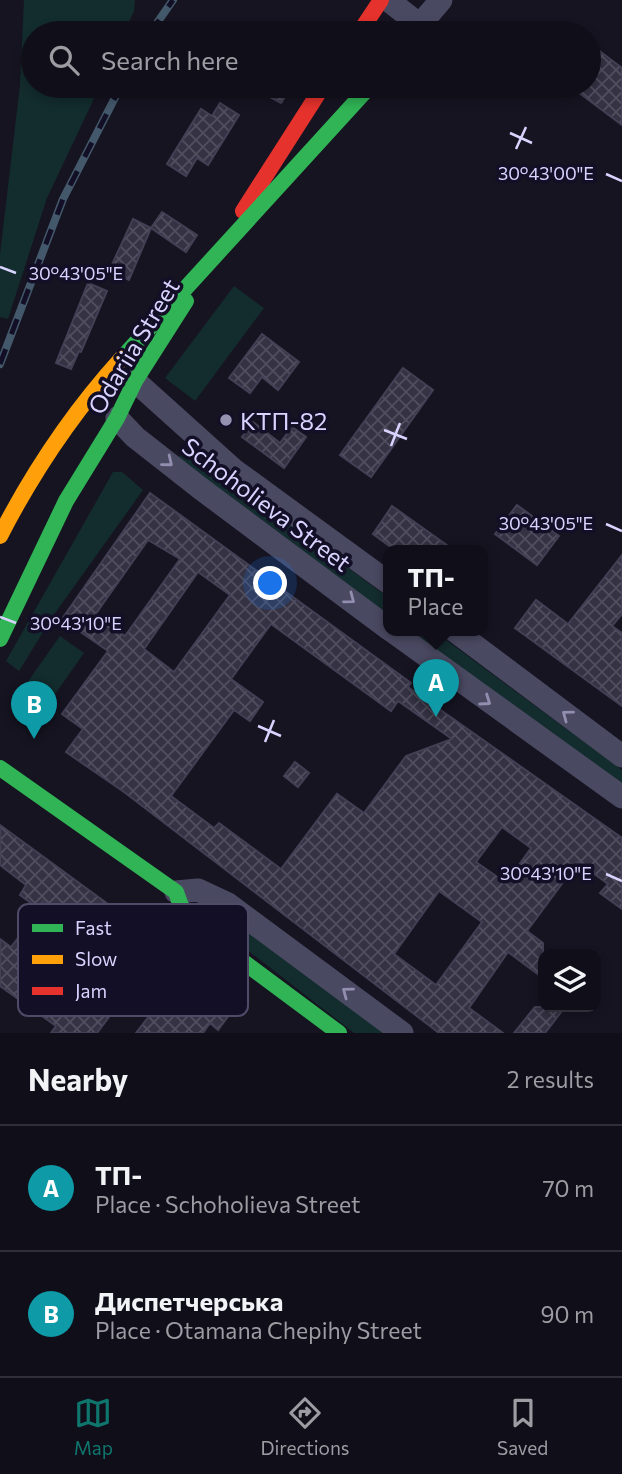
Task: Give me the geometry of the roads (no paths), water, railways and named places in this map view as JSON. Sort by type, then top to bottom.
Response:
[{"type":"street","points":[[367,21],[381,0]]},
{"type":"street","points":[[388,0],[415,21]]},
{"type":"street","points":[[423,21],[440,0]]},
{"type":"street","name":"Odariia Street","points":[[0,639],[66,501],[117,418],[135,382],[315,98]]},
{"type":"street","points":[[0,536],[58,435],[100,382],[359,98]]},
{"type":"street","name":"Schoholieva Street","points":[[135,382],[234,470],[383,579]]},
{"type":"street","name":"Schoholieva Street","points":[[117,418],[135,437],[200,488],[383,625]]},
{"type":"street","name":"Schoholieva Street","points":[[398,636],[622,797]]},
{"type":"street","points":[[462,636],[622,756]]},
{"type":"street","points":[[0,768],[176,892],[180,904]]},
{"type":"street","points":[[176,892],[198,890],[228,904]]},
{"type":"street","points":[[248,919],[402,1033]]},
{"type":"street","points":[[248,965],[339,1033]]},
{"type":"railway","points":[[158,21],[173,0]]},
{"type":"railway","points":[[0,364],[63,199],[115,98]]},
{"type":"place","name":"КТП-82","points":[[226,420]]},
{"type":"place","name":"ТП-","points":[[436,717]]},
{"type":"place","name":"Диспетчерська","points":[[34,739]]}]
